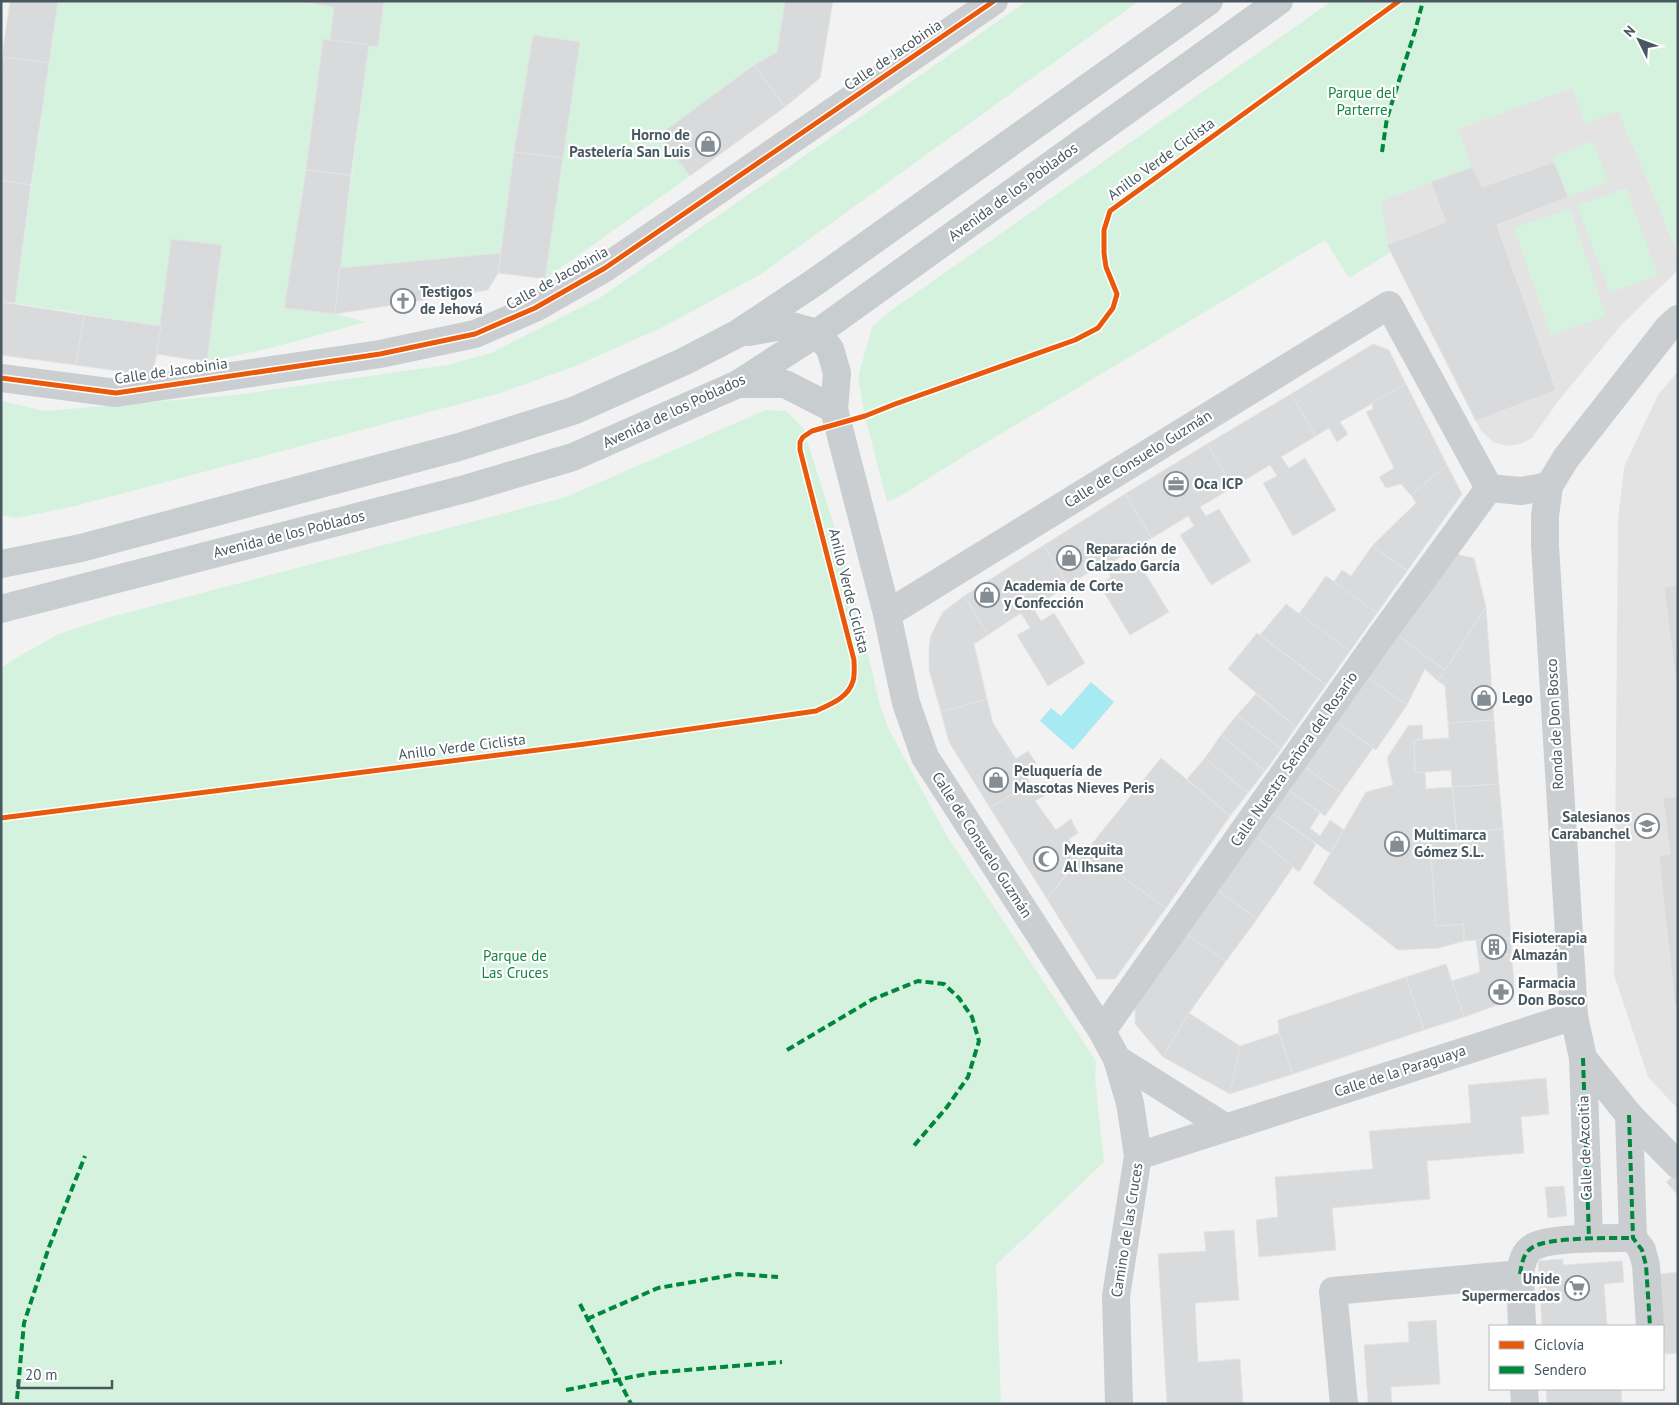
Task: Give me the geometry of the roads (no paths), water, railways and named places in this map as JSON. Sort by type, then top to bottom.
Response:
[{"type":"main road","points":[[1,564],[88,546],[459,447],[573,411],[683,362],[737,334],[823,277],[1209,1]]},
{"type":"main road","name":"Avenida de los Poblados","points":[[1,609],[464,489],[573,457],[738,384],[817,333],[1279,1]]},
{"type":"main road","points":[[737,334],[788,325],[817,333],[830,349],[837,373],[834,409],[785,384],[738,384]]},
{"type":"street","name":"Calle de Jacobinia","points":[[1,378],[116,393],[380,354],[475,334],[535,308],[604,268],[994,1]]},
{"type":"street","name":"Calle de Consuelo Guzmán","points":[[887,614],[1389,305],[1489,488]]},
{"type":"street","name":"Ronda de Don Bosco","points":[[1678,319],[1662,336],[1566,458],[1549,486],[1545,516],[1545,546],[1574,1016],[1583,1058],[1629,1115],[1678,1165]]},
{"type":"street","name":"Calle de Consuelo Guzmán","points":[[834,409],[887,614],[906,703],[926,757],[1102,1030],[1117,1058]]},
{"type":"street","points":[[1489,488],[1521,491],[1549,486]]},
{"type":"street","name":"Calle Nuestra Señora del Rosario","points":[[1102,1030],[1379,639],[1489,488]]},
{"type":"street","name":"Calle de la Paraguaya","points":[[1138,1156],[1574,1016]]},
{"type":"street","points":[[1117,1058],[1226,1128]]},
{"type":"street","name":"Camino de las Cruces","points":[[1117,1058],[1130,1103],[1138,1156],[1116,1296],[1119,1404]]},
{"type":"street","name":"Calle de Azcoitia","points":[[1583,1058],[1589,1238]]},
{"type":"street","points":[[1629,1115],[1632,1238],[1642,1250],[1646,1265],[1650,1325]]},
{"type":"street","points":[[1522,1325],[1520,1274],[1524,1256],[1533,1247],[1547,1242],[1589,1238],[1632,1238]]},
{"type":"street","points":[[1344,1404],[1333,1291],[1520,1274]]},
{"type":"street","points":[[1524,1390],[1525,1404]]},
{"type":"water","points":[[1091,682],[1114,702],[1073,750],[1040,721],[1051,708],[1061,716]]},
{"type":"place","name":"Horno de Pastelería San Luis","points":[[708,144]]},
{"type":"place","name":"Testigos de Jehová","points":[[403,301]]},
{"type":"place","name":"Oca ICP","points":[[1176,484]]},
{"type":"place","name":"Reparación de Calzado García","points":[[1069,558]]},
{"type":"place","name":"Academia de Corte y Confección","points":[[987,595]]},
{"type":"place","name":"Lego","points":[[1484,698]]},
{"type":"place","name":"Peluquería de Mascotas Nieves Peris","points":[[996,780]]},
{"type":"place","name":"Salesianos Carabanchel","points":[[1647,826]]},
{"type":"place","name":"Multimarca Gómez S.L.","points":[[1397,844]]},
{"type":"place","name":"Mezquita Al Ihsane","points":[[1046,859]]},
{"type":"place","name":"Fisioterapia Almazán","points":[[1494,947]]},
{"type":"place","name":"Farmacia Don Bosco","points":[[1501,992]]},
{"type":"place","name":"Unide Supermercados","points":[[1577,1288]]},
{"type":"park label","name":"Parque del Parterre","points":[[1362,102]]},
{"type":"park label","name":"Parque de Las Cruces","points":[[515,964]]}]
